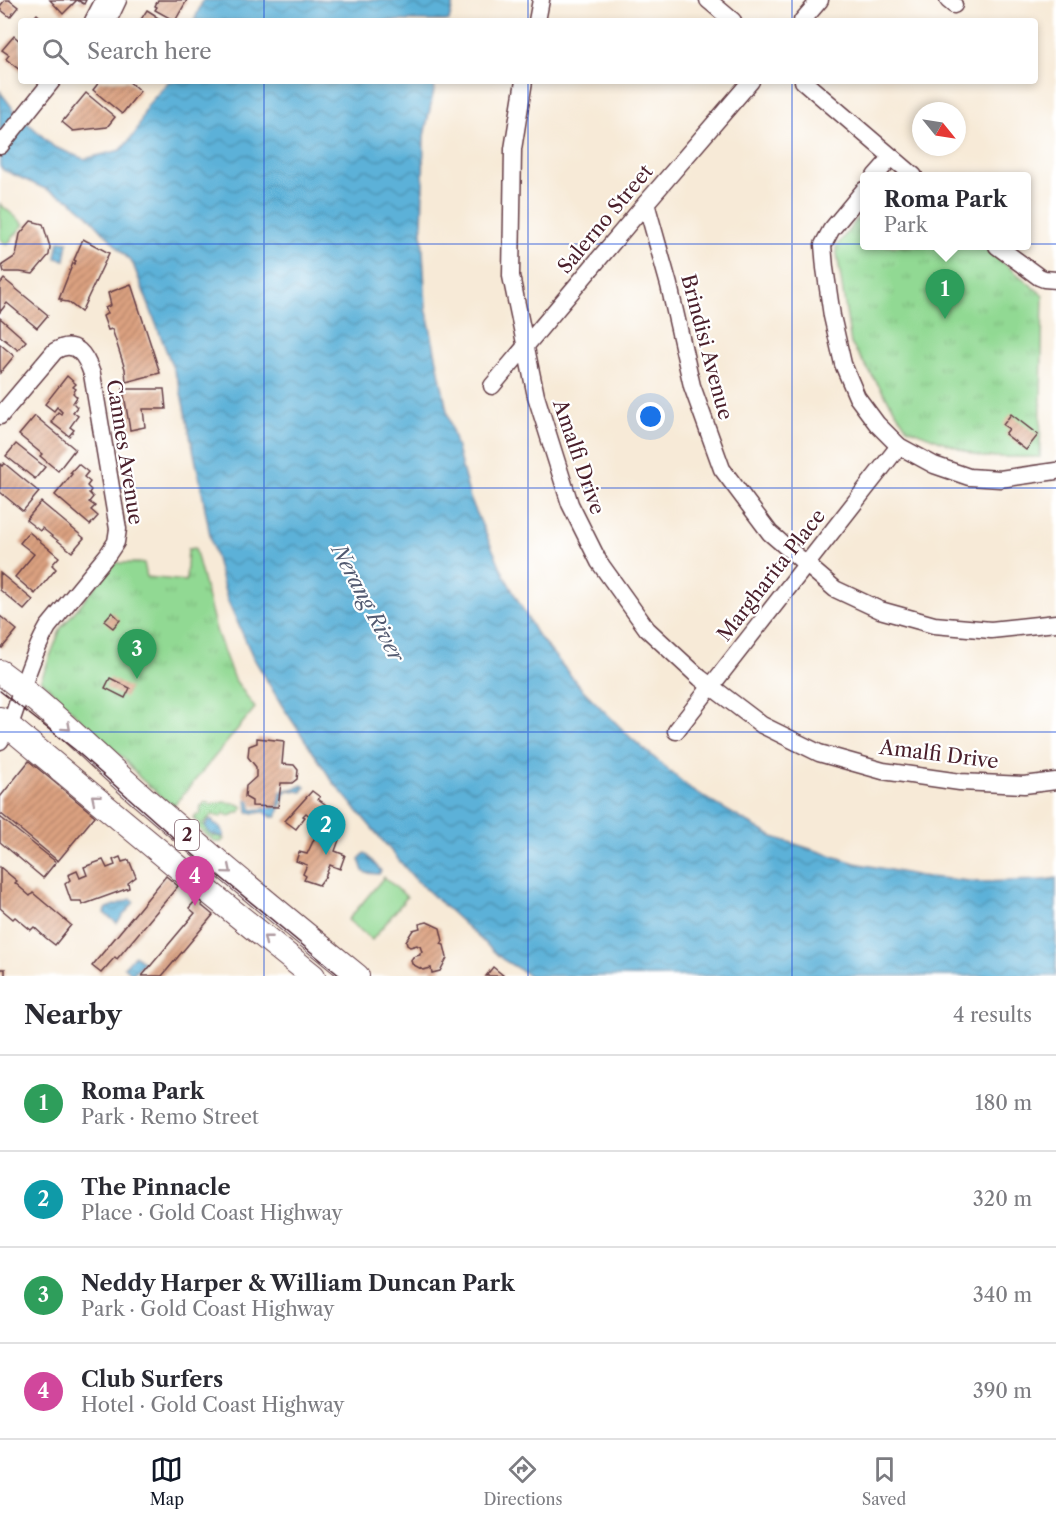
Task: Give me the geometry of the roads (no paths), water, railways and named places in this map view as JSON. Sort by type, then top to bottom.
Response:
[{"type":"highway","name":"2","points":[[0,672],[59,720],[215,859],[357,976]]},
{"type":"highway","name":"2","points":[[3,729],[313,976]]},
{"type":"street","points":[[95,18],[104,0]]},
{"type":"street","points":[[109,18],[118,0]]},
{"type":"street","points":[[538,18],[541,0]]},
{"type":"street","points":[[708,0],[729,18]]},
{"type":"street","points":[[805,18],[820,0]]},
{"type":"street","points":[[0,146],[50,84]]},
{"type":"street","name":"Amalfi Drive","points":[[524,84],[513,149],[512,276],[536,396],[570,504],[599,562],[647,629],[710,687],[762,725],[819,753],[883,771],[960,782],[1024,784],[1056,781]]},
{"type":"street","name":"Salerno Street","points":[[492,386],[748,84]]},
{"type":"street","points":[[806,84],[908,172]]},
{"type":"street","points":[[879,172],[891,158]]},
{"type":"street","points":[[860,195],[831,230],[823,245],[832,316],[843,364],[856,397],[877,424],[899,446],[934,465],[969,477],[1000,479],[1056,471]]},
{"type":"street","name":"Brindisi Avenue","points":[[646,203],[669,285],[692,386],[722,469],[770,533],[835,589],[880,610],[934,625],[992,630],[1056,622]]},
{"type":"street","points":[[1003,250],[1039,277],[1056,280]]},
{"type":"street","name":"Cannes Avenue","points":[[0,416],[55,351],[63,346],[70,346],[81,354],[92,374],[118,529],[113,547],[42,637],[3,729]]},
{"type":"street","name":"Margharita Place","points":[[676,731],[899,446]]},
{"type":"water","points":[[203,0],[454,0],[450,18],[195,18]]},
{"type":"water","name":"Nerang River","points":[[166,84],[435,84],[424,136],[422,233],[426,307],[447,411],[470,498],[505,577],[536,633],[580,687],[630,737],[693,791],[773,837],[855,863],[920,876],[979,882],[1056,878],[1056,976],[530,976],[502,959],[414,878],[333,782],[253,657],[227,599],[211,541],[179,384],[133,264],[88,215],[70,200],[3,170],[0,166],[0,90],[14,110],[54,147],[84,159],[121,150],[136,132],[147,106]]},
{"type":"water","points":[[59,241],[68,242],[65,260],[56,258]]},
{"type":"water","points":[[302,785],[305,787],[302,792],[289,790],[284,794],[276,817],[271,817],[265,812],[248,812],[247,799],[253,810],[278,807],[282,791]]},
{"type":"water","points":[[209,820],[220,827],[224,834],[223,837],[210,834],[205,826]]},
{"type":"water","points":[[365,853],[381,871],[379,874],[363,871],[359,859]]},
{"type":"water","points":[[131,899],[134,902],[117,923],[104,913],[107,908]]},
{"type":"water","points":[[135,955],[143,962],[133,974],[124,967]]},
{"type":"tram line","points":[[0,691],[74,749],[184,847],[340,976]]},
{"type":"place","name":"Roma Park","points":[[945,319]]},
{"type":"place","name":"Neddy Harper & William Duncan Park","points":[[137,679]]},
{"type":"place","name":"The Pinnacle","points":[[326,855]]},
{"type":"place","name":"Club Surfers","points":[[195,906]]}]
